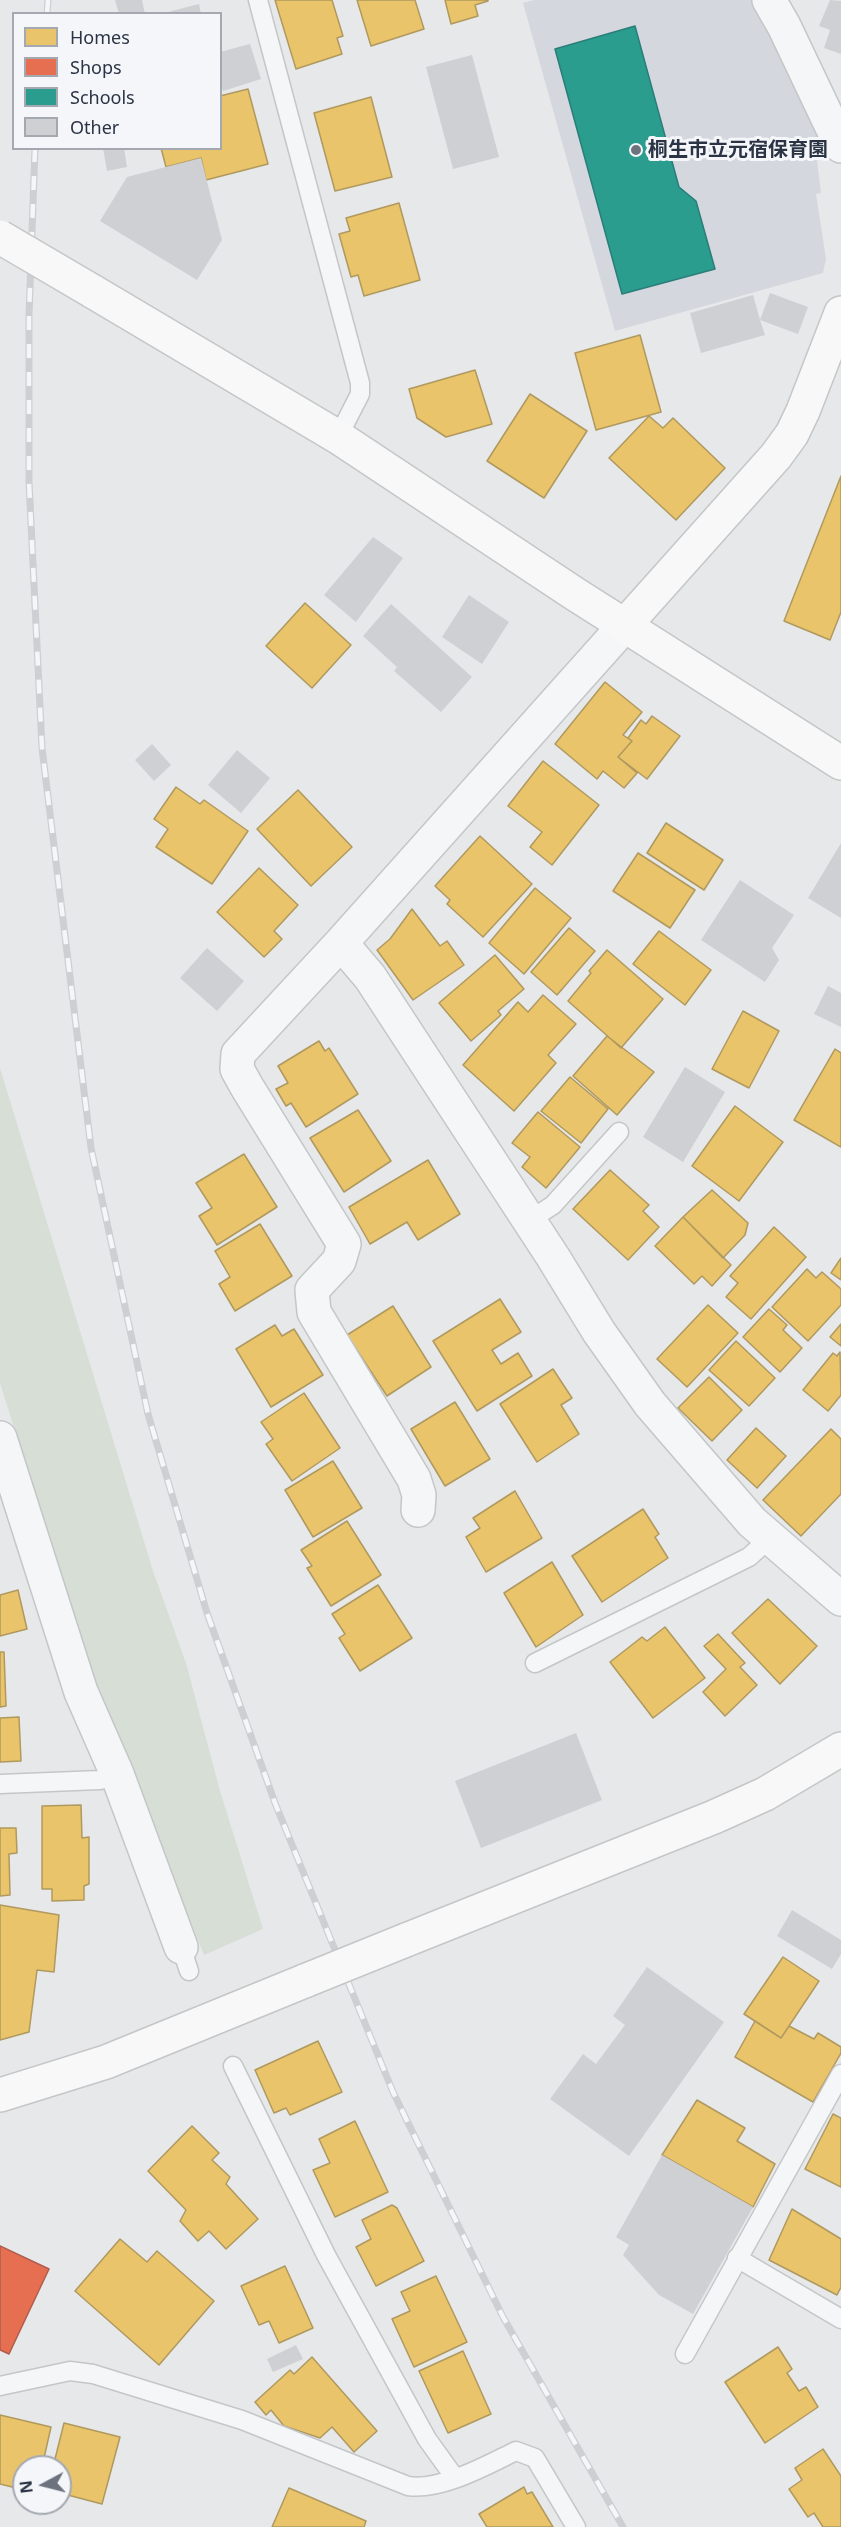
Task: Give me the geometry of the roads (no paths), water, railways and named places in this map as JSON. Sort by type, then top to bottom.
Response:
[{"type":"street","points":[[769,0],[784,26],[841,146]]},
{"type":"street","points":[[0,237],[338,437],[760,713],[841,763]]},
{"type":"street","points":[[418,1510],[419,1495],[414,1479],[314,1312],[312,1290],[339,1261],[344,1244],[237,1069],[238,1054],[341,943],[776,456],[792,434],[803,411],[839,324]]},
{"type":"street","points":[[341,943],[370,977],[530,1221],[599,1332],[650,1404],[752,1522],[841,1599]]},
{"type":"street","points":[[0,1438],[81,1692],[117,1774],[185,1959]]},
{"type":"street","points":[[0,2095],[106,2062],[714,1817],[765,1794],[841,1749]]},
{"type":"lane","points":[[258,0],[360,383],[360,394],[338,437]]},
{"type":"lane","points":[[530,1221],[553,1205],[619,1132]]},
{"type":"lane","points":[[534,1663],[749,1557],[771,1537]]},
{"type":"lane","points":[[0,1784],[100,1780],[117,1774]]},
{"type":"lane","points":[[233,2066],[337,2275],[427,2439],[454,2478]]},
{"type":"lane","points":[[685,2354],[841,2074]]},
{"type":"lane","points":[[737,2258],[841,2319]]},
{"type":"lane","points":[[0,2386],[70,2371],[93,2374],[242,2420],[408,2486],[421,2488],[454,2478],[516,2451],[535,2458],[576,2527]]},
{"type":"railway","points":[[47,12],[48,0]]},
{"type":"railway","points":[[35,150],[29,315],[29,482],[42,748],[91,1148],[148,1414],[207,1613],[275,1803],[393,2092],[503,2317],[623,2527]]},
{"type":"place","name":"桐生市立元宿保育園","points":[[636,150]]}]
